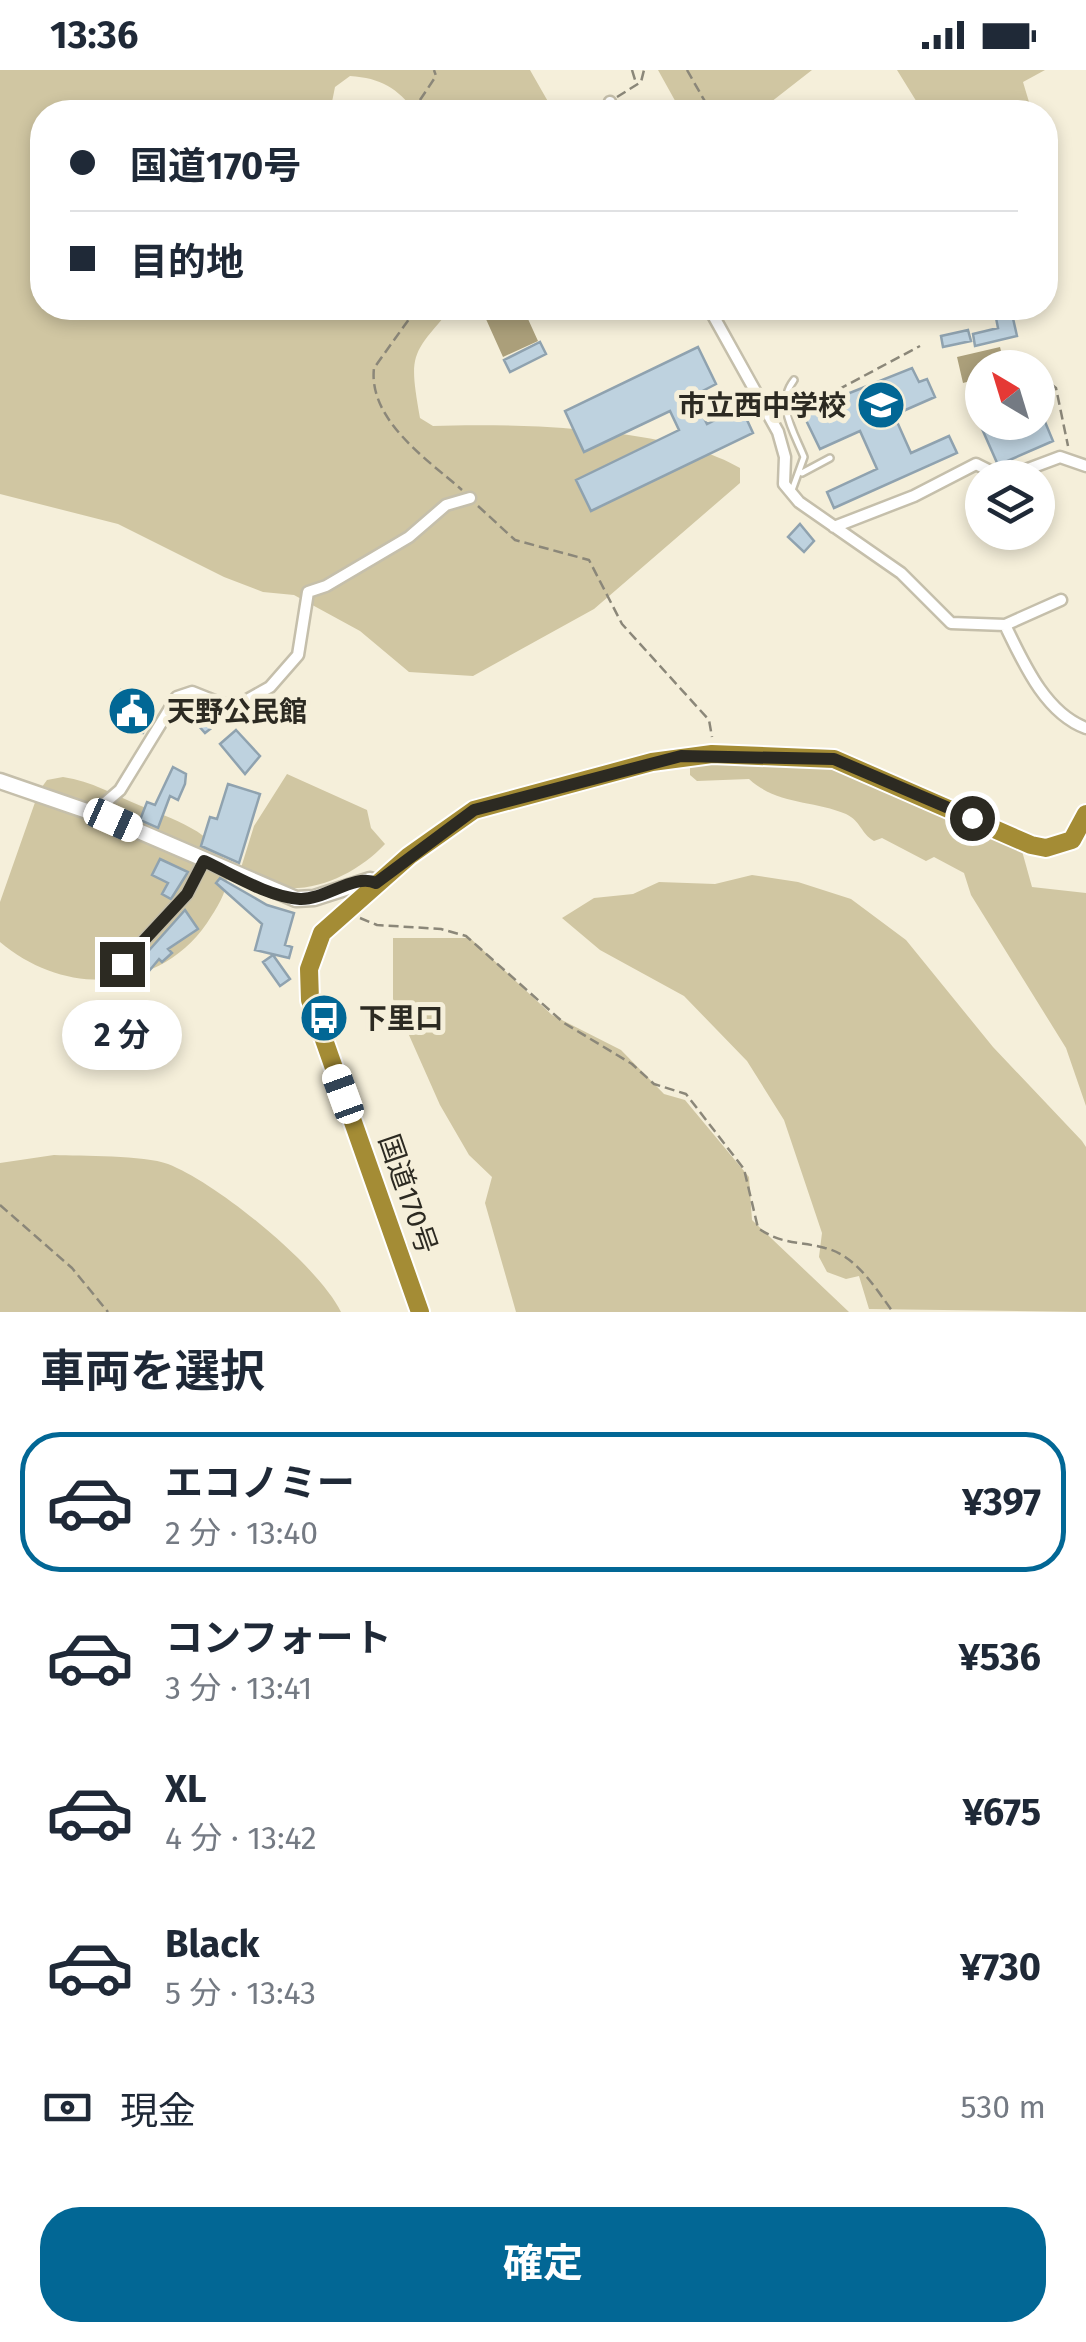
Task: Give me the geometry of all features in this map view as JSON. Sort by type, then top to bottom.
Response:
[{"type":"highway","name":"国道170号","points":[[420,1312],[310,1000],[309,969],[322,933],[376,883],[474,810],[652,762],[712,754],[834,759],[1031,845],[1046,848],[1072,840],[1086,814]]},
{"type":"street","points":[[716,320],[778,432],[785,458],[784,484],[834,527],[901,573],[950,623],[1005,625],[1061,600]]},
{"type":"street","points":[[1055,461],[1066,457],[1086,466]]},
{"type":"street","points":[[834,527],[914,496],[965,470]]},
{"type":"street","points":[[92,814],[120,790],[177,697],[192,692],[222,704],[248,704],[270,687],[298,655],[308,592],[313,587],[326,586],[410,537],[446,504],[470,498]]},
{"type":"street","points":[[1005,625],[1040,689],[1063,715],[1086,728]]},
{"type":"street","points":[[0,781],[92,814],[296,899],[314,898],[370,880],[376,883]]},
{"type":"street","points":[[122,964],[187,894],[204,861]]},
{"type":"lane","points":[[791,493],[804,457],[789,419],[785,392],[794,380]]},
{"type":"lane","points":[[801,473],[830,458]]},
{"type":"path","points":[[420,100],[436,76],[434,70]]},
{"type":"path","points":[[632,70],[636,85]]},
{"type":"path","points":[[619,100],[636,85],[644,70]]},
{"type":"path","points":[[687,70],[704,100]]},
{"type":"path","points":[[408,320],[374,368],[373,379],[398,433],[515,540],[589,560],[622,624],[710,720],[712,754]]},
{"type":"path","points":[[789,419],[812,400],[920,346]]},
{"type":"path","points":[[1055,387],[1068,441],[1066,457]]},
{"type":"path","points":[[345,908],[377,925],[440,928],[466,936],[564,1023],[632,1064],[654,1084],[686,1094],[744,1169],[758,1228],[784,1244],[826,1248],[848,1260],[875,1285],[893,1312]]},
{"type":"path","points":[[0,1205],[72,1268],[108,1312]]},
{"type":"shaded area","points":[[0,70],[530,70],[547,100],[405,100],[388,86],[350,76],[335,87],[332,100],[30,100],[30,320],[442,320],[421,347],[414,368],[420,418],[433,426],[548,427],[634,436],[710,454],[740,468],[740,483],[594,609],[473,676],[409,672],[360,631],[294,595],[263,592],[224,577],[118,524],[0,494]]},
{"type":"shaded area","points":[[658,70],[812,70],[773,100],[675,100]]},
{"type":"shaded area","points":[[897,70],[1045,70],[1023,82],[1028,100],[916,100]]},
{"type":"shaded area","points":[[486,320],[528,320],[538,341],[503,357]]},
{"type":"shaded area","points":[[965,355],[965,382],[963,383],[957,357]]},
{"type":"shaded area","points":[[690,764],[828,766],[971,825],[1022,851],[1032,887],[1086,893],[1086,1106],[1066,1048],[971,895],[964,873],[934,857],[926,861],[882,838],[874,841],[846,814],[783,798],[749,779],[697,781],[690,775]]},
{"type":"shaded area","points":[[287,774],[367,810],[371,828],[385,844],[350,872],[306,887],[271,886],[240,871],[254,826]]},
{"type":"shaded area","points":[[63,777],[93,785],[178,821],[203,836],[221,855],[227,875],[219,903],[187,946],[164,963],[138,974],[81,979],[26,960],[0,942],[0,902],[39,791],[47,780]]},
{"type":"shaded area","points":[[752,875],[798,882],[851,899],[906,940],[993,1047],[1082,1141],[1086,1147],[1086,1312],[869,1309],[859,1276],[846,1279],[827,1272],[819,1257],[822,1233],[784,1120],[747,1061],[684,996],[600,950],[562,918],[594,898],[633,894],[659,882],[715,884]]},
{"type":"shaded area","points":[[393,938],[470,938],[552,1015],[621,1050],[664,1094],[685,1100],[749,1177],[752,1220],[849,1312],[516,1312],[485,1203],[492,1177],[469,1155],[440,1105],[393,999]]},
{"type":"shaded area","points":[[54,1155],[144,1159],[189,1174],[238,1207],[289,1250],[329,1293],[341,1312],[0,1312],[0,1163]]},
{"type":"building","points":[[996,320],[1013,320],[1017,336],[975,346],[973,334],[998,328]]},
{"type":"building","points":[[968,330],[971,341],[943,347],[941,336]]},
{"type":"building","points":[[540,342],[546,354],[510,372],[504,360]]},
{"type":"building","points":[[698,347],[716,384],[693,396],[707,424],[741,407],[753,433],[591,511],[576,480],[679,430],[670,411],[584,452],[565,411]]},
{"type":"building","points":[[912,368],[919,382],[927,379],[935,397],[894,415],[911,453],[949,436],[957,453],[834,508],[827,492],[877,469],[860,431],[820,449],[802,412]]},
{"type":"building","points":[[987,440],[1053,441],[1009,460],[996,460]]},
{"type":"building","points":[[800,524],[814,541],[804,552],[788,537]]},
{"type":"building","name":"天野公民館","points":[[121,690],[136,691],[134,700],[150,702],[143,733],[128,732],[130,723],[115,721]]},
{"type":"building","points":[[185,703],[189,708],[202,707],[218,723],[205,733],[189,715],[177,723],[174,719]]},
{"type":"building","points":[[236,730],[260,756],[245,774],[220,744]]},
{"type":"building","points":[[173,767],[186,774],[185,784],[178,800],[170,796],[158,828],[140,820],[147,802],[155,805]]},
{"type":"building","points":[[228,784],[260,794],[239,863],[201,846],[210,817],[217,819]]},
{"type":"building","points":[[160,859],[188,872],[171,899],[162,894],[168,883],[152,875]]},
{"type":"building","points":[[220,878],[267,905],[294,913],[285,945],[292,947],[289,958],[255,950],[262,924],[216,883]]},
{"type":"building","points":[[185,910],[198,929],[168,949],[172,953],[162,962],[159,959],[139,983],[128,974]]},
{"type":"building","points":[[273,955],[290,979],[280,986],[263,962]]},
{"type":"place","name":"市立西中学校","points":[[881,405]]},
{"type":"place","name":"天野公民館","points":[[132,711]]},
{"type":"place","name":"下里口","points":[[324,1018]]},
{"type":"route","points":[[122,964],[173,912],[204,861],[286,896],[314,898],[360,882],[376,883],[474,810],[505,798],[681,756],[834,759],[972,818]]}]
